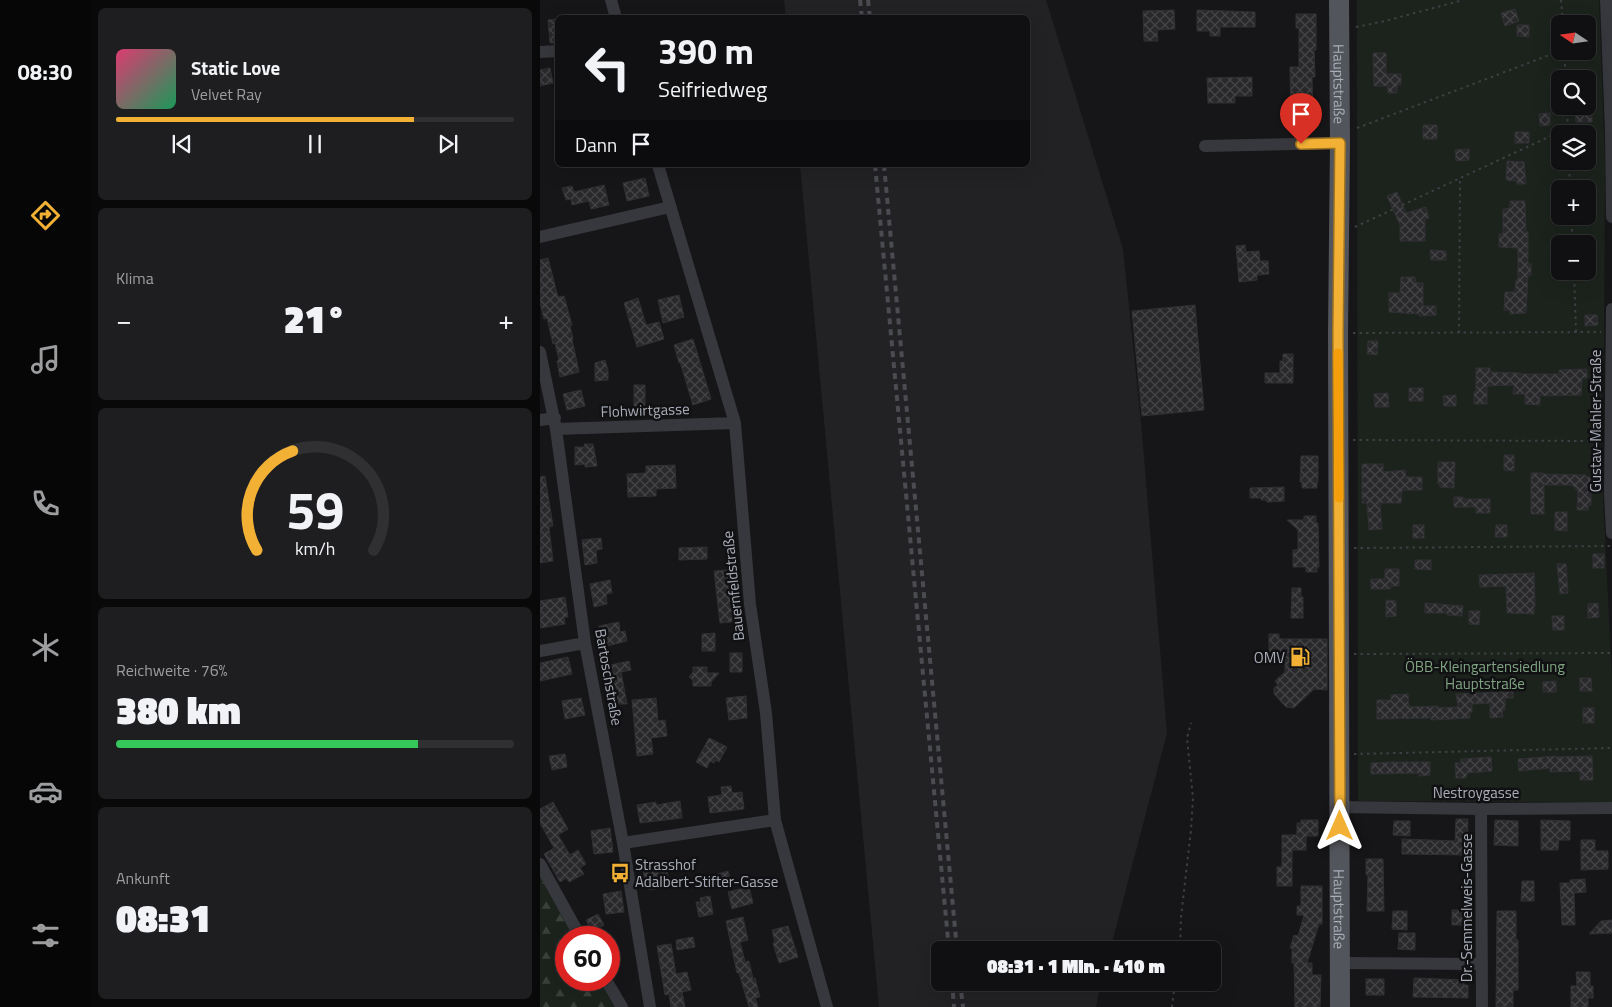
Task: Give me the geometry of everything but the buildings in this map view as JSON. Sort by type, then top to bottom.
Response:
[{"type":"main road","name":"Hauptstraße","points":[[1339,0],[1340,1007]]},
{"type":"street","points":[[611,0],[615,15]]},
{"type":"street","points":[[1608,6],[1612,132],[1612,217]]},
{"type":"street","points":[[540,52],[555,51]]},
{"type":"street","points":[[1205,146],[1340,139]]},
{"type":"street","name":"Bauernfeldstraße","points":[[659,167],[734,423],[750,604],[766,713],[775,820],[827,1007]]},
{"type":"street","points":[[540,237],[670,207]]},
{"type":"street","name":"Gustav-Mahler-Straße","points":[[1612,309],[1610,494],[1612,533]]},
{"type":"street","name":"Bartoschstraße","points":[[540,352],[555,423],[585,643],[623,843],[650,1007]]},
{"type":"street","name":"Flohwirtgasse","points":[[540,420],[555,423],[734,423]]},
{"type":"street","points":[[540,651],[585,643]]},
{"type":"street","name":"Nestroygasse","points":[[1340,807],[1612,808]]},
{"type":"street","name":"Dr.-Semmelweis-Gasse","points":[[1481,809],[1482,1007]]},
{"type":"street","points":[[623,843],[775,820]]},
{"type":"street","points":[[540,864],[574,926]]},
{"type":"street","points":[[1340,963],[1482,964]]},
{"type":"street","points":[[613,991],[622,1007]]},
{"type":"path","points":[[1339,30],[1386,22],[1462,0]]},
{"type":"path","points":[[1561,0],[1562,15]]},
{"type":"path","points":[[1340,139],[1551,55]]},
{"type":"path","points":[[1339,235],[1551,136]]},
{"type":"path","points":[[1459,333],[1460,178]]},
{"type":"path","points":[[1574,280],[1576,332]]},
{"type":"path","points":[[1338,333],[1612,332]]},
{"type":"path","points":[[1338,440],[1611,441]]},
{"type":"path","points":[[1339,548],[1612,546]]},
{"type":"path","points":[[1339,654],[1612,653]]},
{"type":"path","points":[[1180,941],[1181,918],[1192,830],[1193,798],[1187,738],[1191,723]]},
{"type":"path","points":[[1339,755],[1612,748]]},
{"type":"path","points":[[1172,1007],[1174,991]]},
{"type":"shaded area","points":[[784,0],[1046,0],[1123,249],[1141,422],[1167,733],[1112,941],[931,941],[931,991],[1099,991],[1096,1007],[879,1007],[800,167],[1030,167],[1030,15],[786,15]]},
{"type":"green space","name":"ÖBB-Kleingartensiedlung Hauptstraße","points":[[1357,0],[1599,0],[1605,162],[1604,351],[1600,433],[1612,681],[1612,802],[1358,801]]},
{"type":"green space","points":[[540,873],[570,926],[555,926],[555,991],[607,991],[616,1007],[540,1007]]},
{"type":"railway","points":[[860,0],[862,15]]},
{"type":"railway","points":[[868,0],[870,15]]},
{"type":"railway","points":[[875,167],[948,941]]},
{"type":"railway","points":[[884,167],[956,941]]},
{"type":"railway","points":[[953,991],[954,1007]]},
{"type":"railway","points":[[961,991],[963,1007]]},
{"type":"slow traffic","points":[[1338,353],[1339,498]]},
{"type":"place","name":"OMV","points":[[1300,657]]},
{"type":"place","name":"Strasshof Adalbert-Stifter-Gasse","points":[[620,873]]},
{"type":"route","points":[[1301,144],[1340,143],[1338,333],[1340,826]]}]
